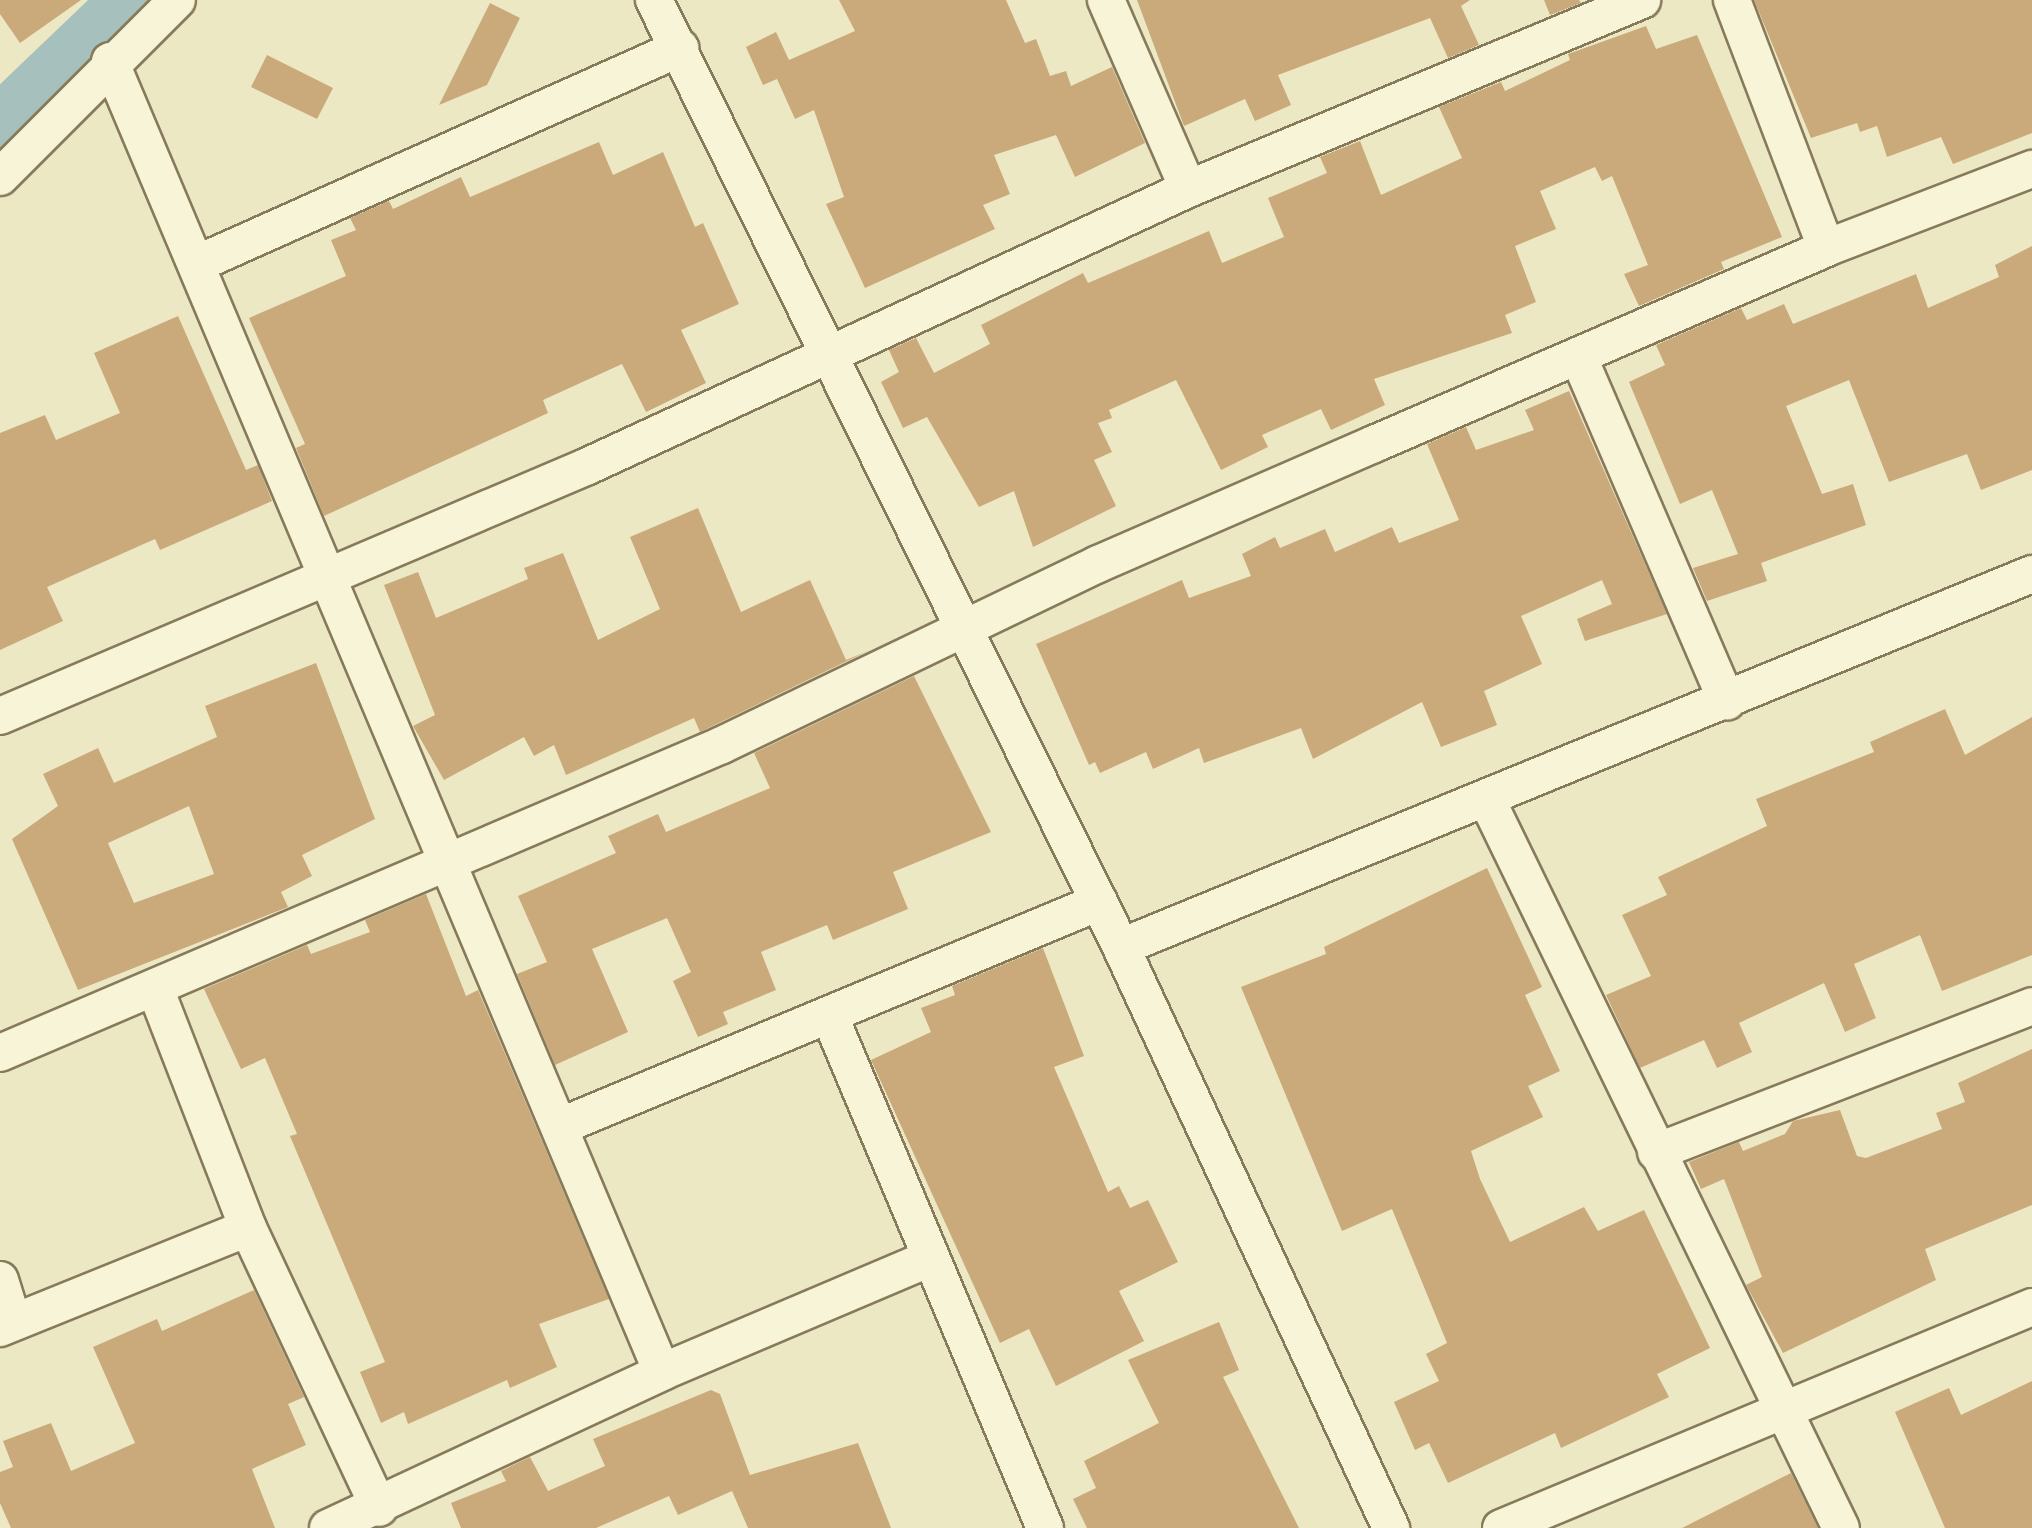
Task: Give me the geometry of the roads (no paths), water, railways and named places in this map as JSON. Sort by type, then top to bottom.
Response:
[{"type":"street","points":[[0,177],[110,61],[177,0]]},
{"type":"street","points":[[654,0],[680,48],[826,356],[967,633],[1121,947],[1391,1528]]},
{"type":"street","points":[[1106,0],[1188,189]]},
{"type":"street","points":[[0,716],[330,575],[826,356],[1188,189],[1642,0]]},
{"type":"street","points":[[1732,0],[1826,248]]},
{"type":"street","points":[[201,262],[680,48]]},
{"type":"street","points":[[110,61],[201,262],[662,1372]]},
{"type":"street","points":[[0,1053],[156,991],[449,864],[967,633],[1098,564],[1579,358],[1826,248],[2032,169]]},
{"type":"street","points":[[1579,358],[1727,701]]},
{"type":"street","points":[[1121,947],[1488,802],[2032,574]]},
{"type":"street","points":[[1488,802],[1841,1528]]},
{"type":"street","points":[[561,1126],[830,1017],[1099,902]]},
{"type":"street","points":[[156,991],[248,1228],[355,1521],[662,1372],[930,1258]]},
{"type":"street","points":[[1656,1152],[2032,1006]]},
{"type":"street","points":[[830,1017],[1045,1528]]},
{"type":"street","points":[[0,1280],[7,1325],[248,1228]]},
{"type":"street","points":[[1501,1528],[2032,1307]]},
{"type":"waterway","points":[[0,134],[140,0]]}]
